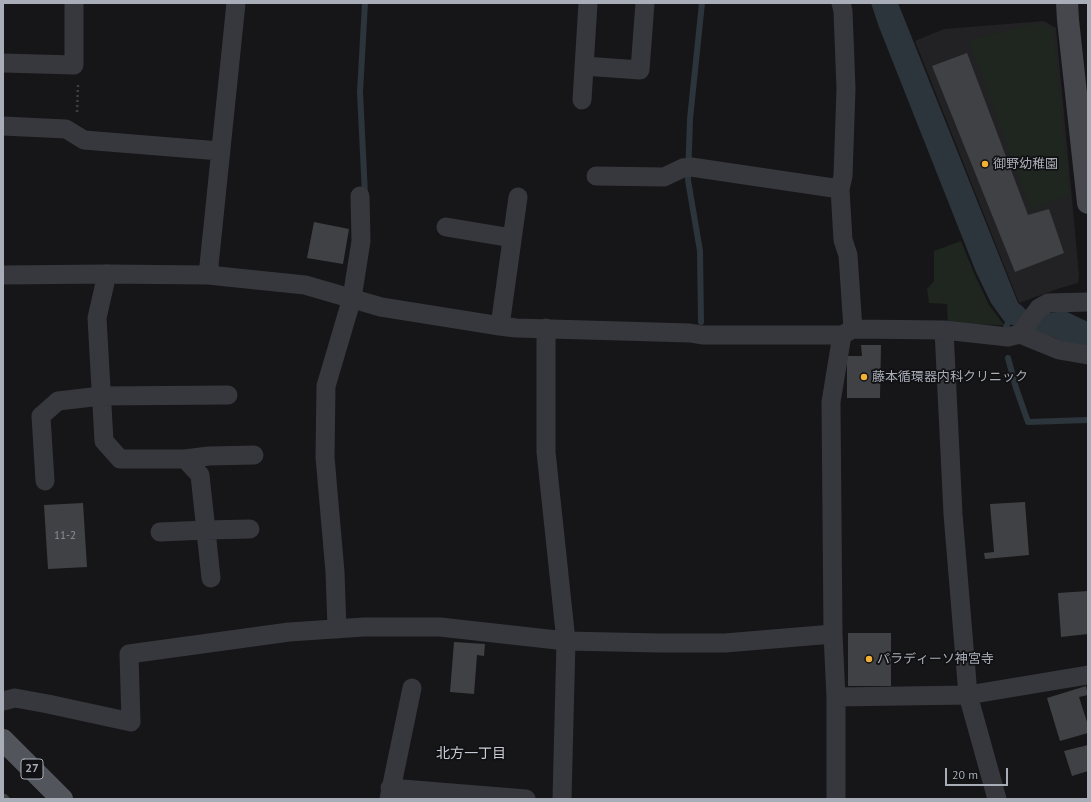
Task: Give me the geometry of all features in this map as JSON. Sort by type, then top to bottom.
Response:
[{"type":"main road","name":"27","points":[[3,740],[62,799]]},
{"type":"street","points":[[3,63],[74,65],[74,3]]},
{"type":"street","points":[[208,275],[236,3]]},
{"type":"street","points":[[582,100],[588,3]]},
{"type":"street","points":[[584,66],[640,70],[645,3]]},
{"type":"street","points":[[836,799],[836,697],[833,634],[831,402],[848,332],[848,255],[843,240],[840,188],[843,176],[846,89],[844,12],[841,3]]},
{"type":"street","points":[[1068,3],[1068,20],[1088,203]]},
{"type":"street","points":[[3,126],[66,129],[84,140],[220,151]]},
{"type":"street","points":[[596,176],[664,177],[687,168],[840,188]]},
{"type":"street","points":[[337,629],[335,572],[325,457],[326,386],[352,298],[361,241],[360,196]]},
{"type":"street","points":[[500,326],[518,197]]},
{"type":"street","points":[[446,227],[512,238]]},
{"type":"street","points":[[107,274],[96,318],[104,441],[120,459],[254,455]]},
{"type":"street","points":[[3,275],[208,275],[305,285],[381,307],[516,328],[690,333],[702,335],[944,330],[1008,337],[1021,332],[1039,308],[1048,303],[1088,302]]},
{"type":"street","points":[[546,328],[546,452],[566,641],[562,799]]},
{"type":"street","points":[[944,330],[953,514],[968,695],[997,799]]},
{"type":"street","points":[[1021,332],[1059,350],[1088,355]]},
{"type":"street","points":[[45,481],[41,416],[58,401],[102,396],[228,395]]},
{"type":"street","points":[[185,458],[200,475],[211,578]]},
{"type":"street","points":[[160,532],[250,529]]},
{"type":"street","points":[[3,701],[15,698],[131,722],[130,654],[289,632],[364,627],[440,627],[566,641],[725,643],[833,634]]},
{"type":"street","points":[[836,697],[968,695],[1088,675]]},
{"type":"street","points":[[412,688],[389,794],[526,799]]},
{"type":"path","points":[[74,65],[78,75],[77,135]]},
{"type":"shaded area","points":[[871,3],[898,3],[1018,303],[1026,310],[1050,313],[1065,311],[1088,322],[1088,347],[1068,344],[1055,338],[1012,325],[1004,321],[991,303],[976,272],[879,27]]},
{"type":"shaded area","points":[[1044,21],[1056,28],[1079,275],[1078,283],[1019,303],[915,41],[944,29]]},
{"type":"shaded area","points":[[1042,22],[1053,30],[1069,195],[1031,209],[969,40]]},
{"type":"shaded area","points":[[961,241],[989,305],[1004,325],[948,324],[947,304],[929,303],[927,289],[934,281],[934,251]]},
{"type":"building","points":[[967,53],[1028,215],[1049,209],[1064,253],[1015,272],[932,66]]},
{"type":"building","points":[[314,222],[349,229],[343,264],[307,258]]},
{"type":"building","name":"藤本循環器内科クリニック","points":[[861,345],[881,345],[880,398],[847,398],[847,356],[862,356]]},
{"type":"building","points":[[1025,502],[1029,555],[985,559],[984,553],[994,552],[990,504]]},
{"type":"building","points":[[83,503],[87,567],[48,569],[44,505]]},
{"type":"building","points":[[1088,591],[1088,634],[1061,637],[1058,593]]},
{"type":"building","name":"パラディーソ神宮寺","points":[[848,633],[891,633],[891,686],[848,686]]},
{"type":"building","points":[[454,642],[485,644],[484,656],[477,655],[474,694],[450,692]]},
{"type":"building","points":[[1086,686],[1088,695],[1079,697],[1088,725],[1088,733],[1060,741],[1047,698]]},
{"type":"building","points":[[1088,745],[1088,771],[1072,776],[1064,751]]},
{"type":"building","points":[[3,794],[6,794],[11,799],[3,799]]},
{"type":"waterway","points":[[365,3],[360,92],[365,195]]},
{"type":"waterway","points":[[701,322],[700,251],[688,180],[690,119],[702,3]]},
{"type":"waterway","points":[[1006,327],[1011,316]]},
{"type":"waterway","points":[[1008,358],[1016,388],[1028,422],[1088,420]]},
{"type":"place","name":"御野幼稚園","points":[[985,164]]},
{"type":"place","name":"藤本循環器内科クリニック","points":[[864,377]]},
{"type":"place","name":"パラディーソ神宮寺","points":[[869,659]]},
{"type":"district","name":"北方一丁目","points":[[471,754]]}]
